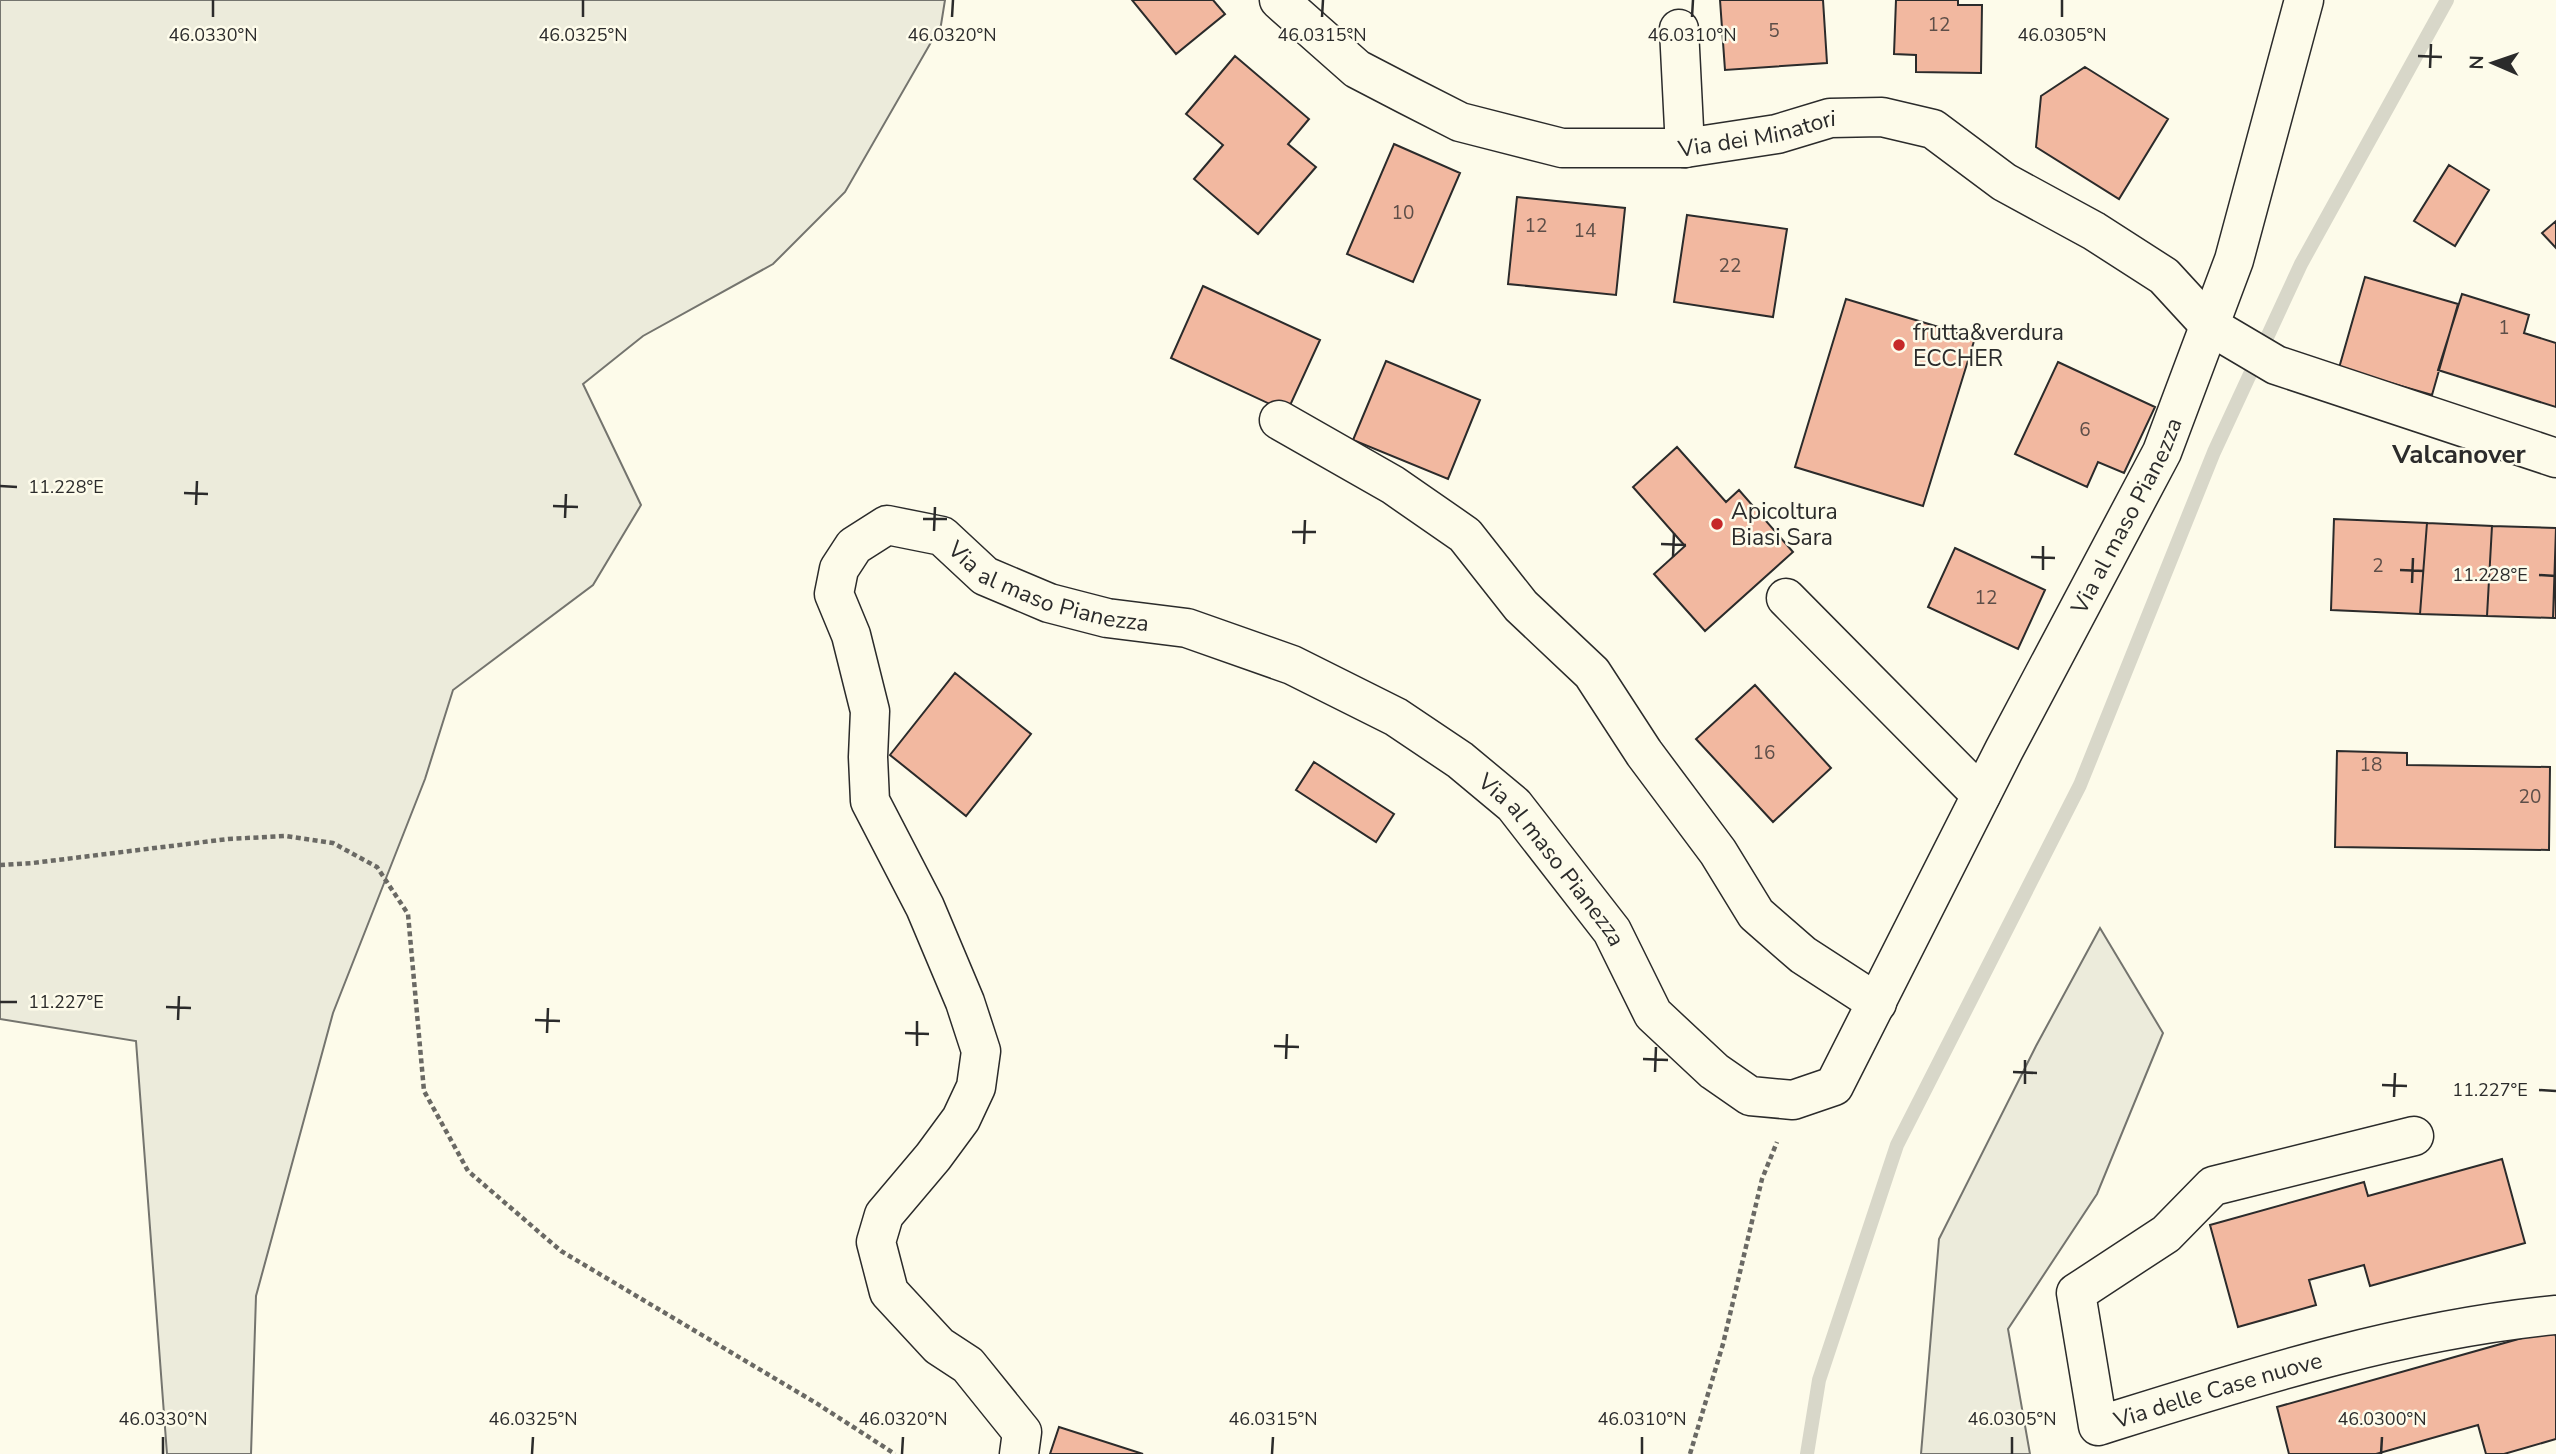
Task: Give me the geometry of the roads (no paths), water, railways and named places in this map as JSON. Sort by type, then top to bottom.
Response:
[{"type":"street","name":"Via dei Minatori","points":[[1279,0],[1357,69],[1460,122],[1562,148],[1685,148],[1777,134],[1830,118],[1882,117],[1933,130],[2004,182],[2094,231],[2164,276],[2222,332],[2276,365],[2556,458]]},
{"type":"street","name":"Via al maso Pianezza","points":[[1019,1454],[1022,1432],[968,1365],[939,1346],[890,1292],[876,1242],[884,1215],[961,1119],[976,1087],[981,1051],[965,1002],[925,907],[870,801],[870,712],[851,635],[834,594],[839,569],[854,546],[887,525],[942,536],[985,576],[1049,603],[1107,618],[1187,628],[1292,665],[1396,717],[1461,760],[1514,805],[1612,931],[1653,1014],[1714,1071],[1750,1096],[1793,1100],[1834,1086],[1981,795],[2162,452],[2222,332],[2237,247],[2304,0]]},
{"type":"street","points":[[1679,29],[1685,148]]},
{"type":"street","points":[[1279,420],[1393,485],[1465,536],[1521,606],[1592,673],[1644,753],[1718,852],[1756,915],[1803,955],[1877,1003]]},
{"type":"street","points":[[1786,598],[1981,795]]},
{"type":"street","name":"Via delle Case nuove","points":[[2414,1136],[2213,1186],[2166,1234],[2076,1293],[2098,1426],[2227,1385],[2353,1350],[2511,1320],[2556,1315]]},
{"type":"waterway","points":[[1807,1454],[1819,1380],[1897,1145],[2080,785],[2214,452],[2301,264],[2447,0]]},
{"type":"place","name":"frutta&verdura ECCHER","points":[[1899,345]]},
{"type":"place","name":"Apicoltura Biasi Sara","points":[[1717,524]]},
{"type":"district","name":"Valcanover","points":[[2459,454]]}]
